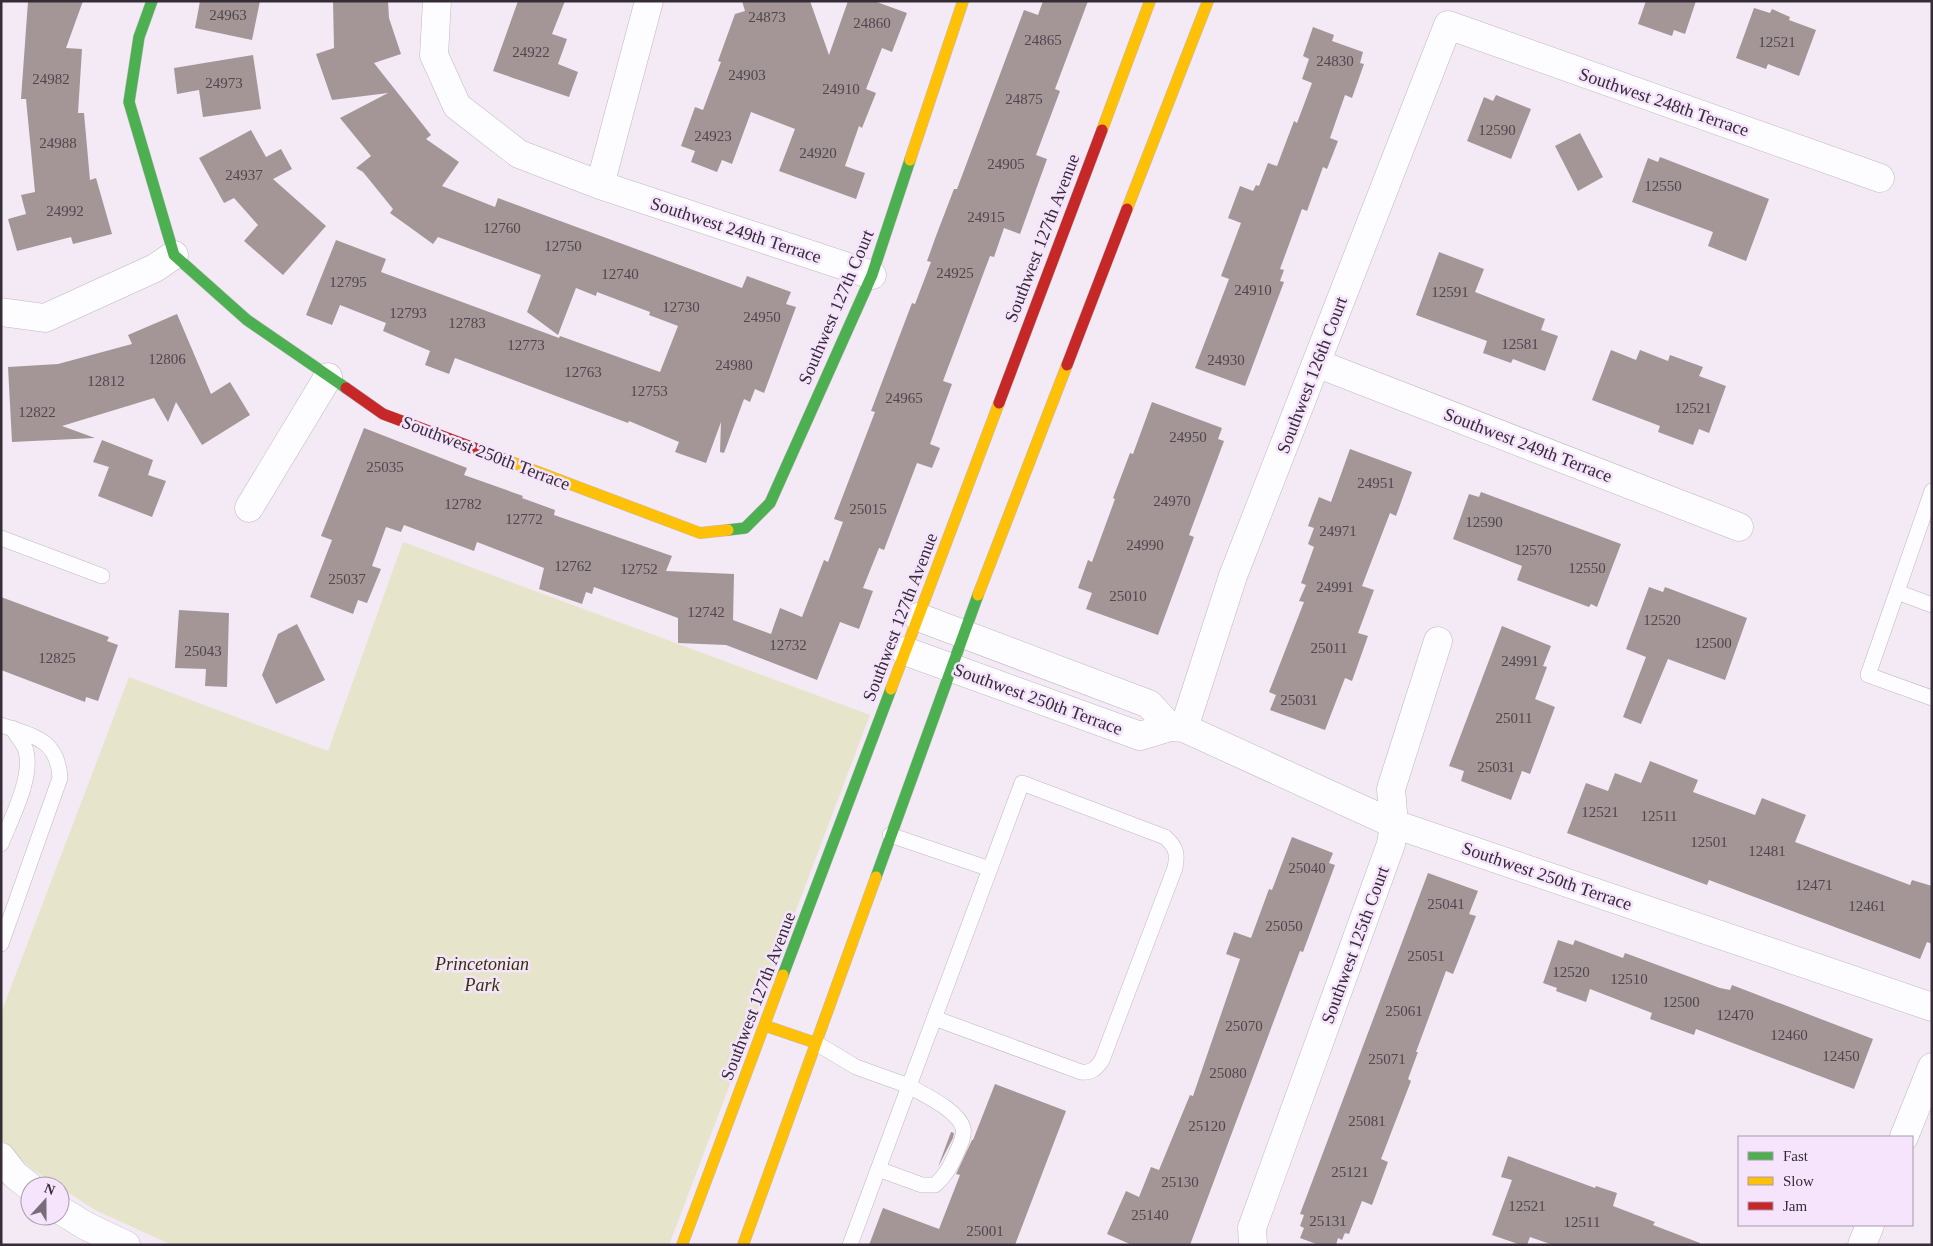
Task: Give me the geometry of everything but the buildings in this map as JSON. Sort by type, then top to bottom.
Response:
[{"type":"street","points":[[1,312],[45,318],[155,268],[174,255],[129,102],[139,36],[152,1]]},
{"type":"street","name":"Southwest 249th Terrace","points":[[437,1],[434,55],[457,106],[519,154],[600,185],[872,275]]},
{"type":"street","points":[[600,185],[649,1]]},
{"type":"street","name":"Southwest 127th Court","points":[[745,528],[770,503],[872,275],[963,1]]},
{"type":"street","name":"Southwest 127th Avenue","points":[[682,1245],[766,1026],[1150,1]]},
{"type":"street","points":[[743,1245],[950,667],[1208,1]]},
{"type":"street","name":"Southwest 248th Terrace","points":[[1448,25],[1880,178]]},
{"type":"street","name":"Southwest 126th Court","points":[[1177,727],[1233,576],[1448,25]]},
{"type":"street","name":"Southwest 250th Terrace","points":[[174,255],[247,320],[383,414],[700,533],[745,528]]},
{"type":"street","name":"Southwest 249th Terrace","points":[[1316,363],[1739,527]]},
{"type":"street","points":[[249,508],[328,377]]},
{"type":"street","name":"Southwest 250th Terrace","points":[[918,617],[1148,704],[1177,727],[1394,824],[1932,1007]]},
{"type":"street","name":"Southwest 125th Court","points":[[1253,1245],[1252,1228],[1391,844],[1394,824],[1391,789],[1438,641]]},
{"type":"street","name":"Southwest 250th Terrace","points":[[905,651],[1140,736],[1177,727]]},
{"type":"street","points":[[766,1026],[816,1043]]},
{"type":"street","points":[[1904,1136],[1932,1067]]},
{"type":"street","points":[[70,1216],[126,1245]]},
{"type":"street","points":[[1862,1245],[1870,1226]]},
{"type":"lane","points":[[1932,491],[1868,675],[1932,698]]},
{"type":"lane","points":[[1,538],[102,576]]},
{"type":"lane","points":[[1897,592],[1932,605]]},
{"type":"lane","points":[[1,844],[26,777],[28,762],[26,749],[6,726]]},
{"type":"lane","points":[[1,944],[60,778],[55,755],[48,744],[38,737],[6,726]]},
{"type":"lane","points":[[850,1245],[934,1018],[1022,783],[1165,837],[1174,845],[1177,852],[1175,868],[1102,1060],[1096,1068],[1089,1073],[1080,1072],[934,1018]]},
{"type":"lane","points":[[890,835],[990,869]]},
{"type":"lane","points":[[816,1043],[856,1066],[909,1086],[940,1104],[958,1119],[964,1129],[962,1142],[947,1175],[935,1185],[922,1185],[878,1169]]},
{"type":"green space","name":"Princetonian Park","points":[[403,542],[870,715],[669,1245],[172,1245],[95,1210],[70,1194],[70,1176],[42,1176],[30,1168],[1,1139],[1,1013],[129,677],[328,751]]},
{"type":"traffic: fast","points":[[152,1],[139,37],[129,102],[174,255],[247,320],[346,388]]},
{"type":"traffic: fast","points":[[728,530],[745,528],[770,503],[872,275],[910,160]]},
{"type":"traffic: fast","points":[[876,877],[978,595]]},
{"type":"traffic: fast","points":[[783,975],[891,689]]},
{"type":"traffic: slow","points":[[910,160],[963,1]]},
{"type":"traffic: slow","points":[[1102,130],[1150,1]]},
{"type":"traffic: slow","points":[[1127,209],[1208,1]]},
{"type":"traffic: slow","points":[[978,595],[1067,365]]},
{"type":"traffic: slow","points":[[891,689],[999,403]]},
{"type":"traffic: slow","points":[[509,461],[700,533],[728,530]]},
{"type":"traffic: slow","points":[[743,1245],[876,877]]},
{"type":"traffic: slow","points":[[682,1245],[783,975]]},
{"type":"traffic: slow","points":[[766,1026],[816,1043]]},
{"type":"traffic: jam","points":[[999,403],[1102,130]]},
{"type":"traffic: jam","points":[[1067,365],[1127,209]]},
{"type":"traffic: jam","points":[[346,388],[383,414],[509,461]]}]
